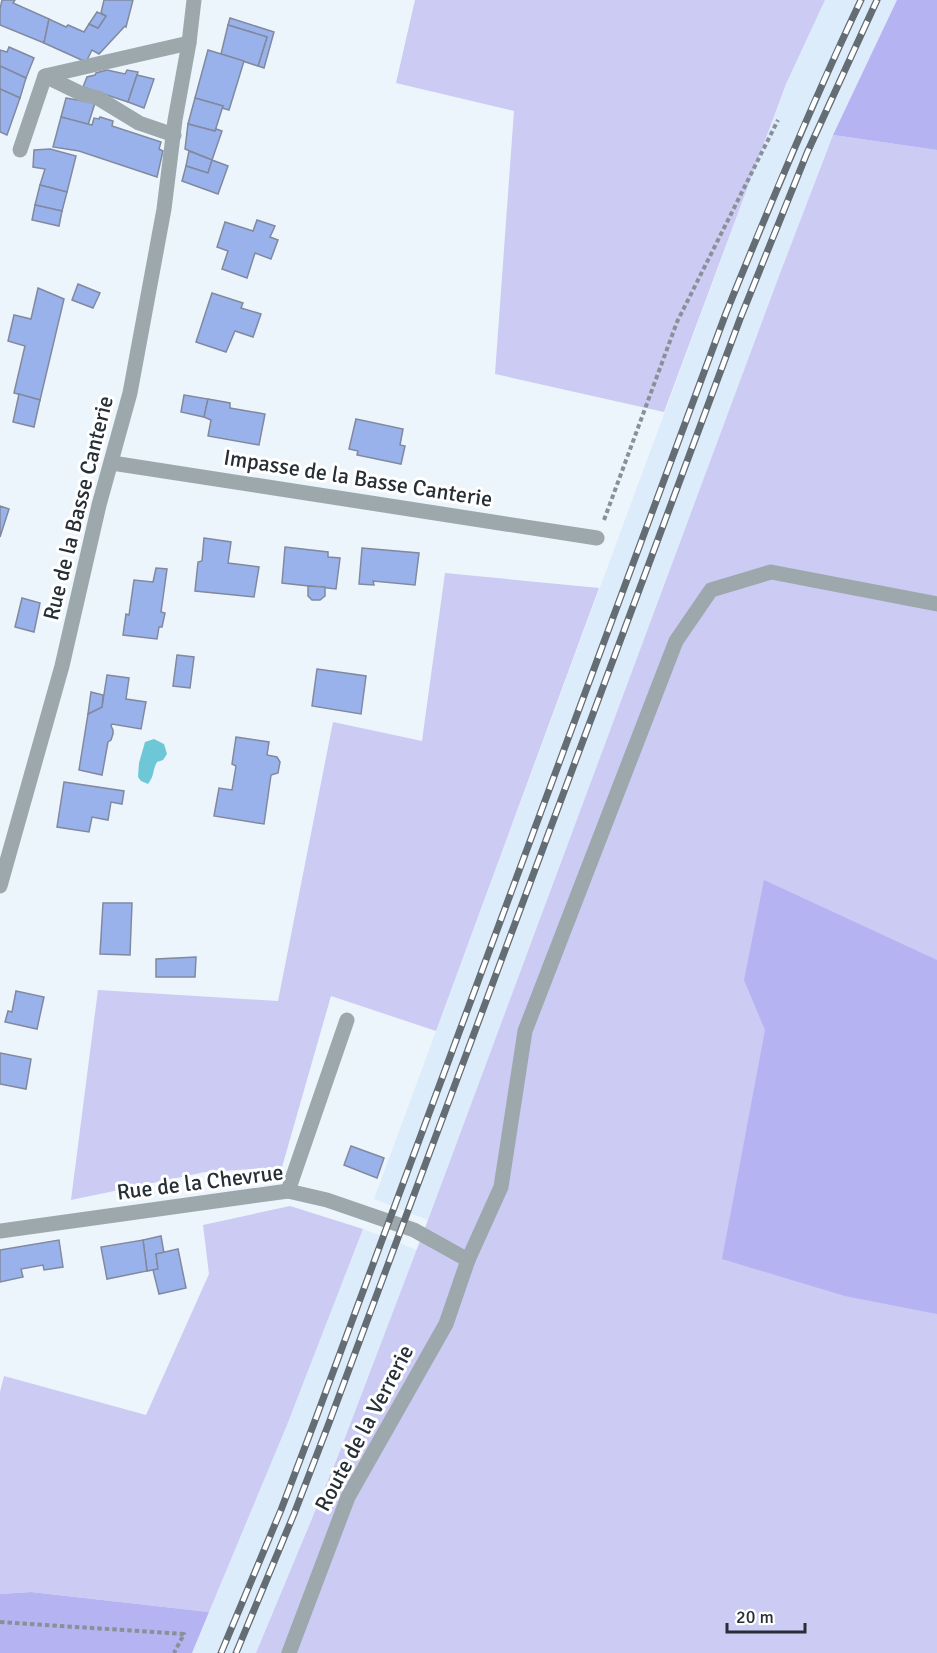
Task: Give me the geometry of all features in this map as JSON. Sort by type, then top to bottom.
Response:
[{"type":"street","name":"Rue de la Basse Canterie","points":[[0,886],[62,666],[99,505],[132,381],[164,209],[194,0]]},
{"type":"street","points":[[45,76],[189,43]]},
{"type":"street","points":[[45,76],[81,94],[98,98],[139,123],[174,135]]},
{"type":"street","points":[[20,150],[45,76]]},
{"type":"street","name":"Impasse de la Basse Canterie","points":[[112,463],[597,538]]},
{"type":"street","name":"Route de la Verrerie","points":[[289,1653],[348,1497],[446,1324],[468,1260],[501,1187],[525,1031],[676,641],[711,590],[771,572],[937,604]]},
{"type":"street","points":[[288,1191],[347,1020]]},
{"type":"street","name":"Rue de la Chevrue","points":[[0,1231],[288,1191],[327,1200],[414,1230],[468,1260]]},
{"type":"path","points":[[597,538],[677,322],[778,120]]},
{"type":"path","points":[[0,1622],[183,1634],[174,1653]]},
{"type":"shaded area","points":[[415,0],[825,0],[786,84],[664,412],[495,374],[514,111],[396,83]]},
{"type":"shaded area","points":[[825,0],[897,0],[833,135],[428,1220],[374,1199],[786,84]]},
{"type":"shaded area","points":[[897,0],[937,0],[937,150],[833,135]]},
{"type":"shaded area","points":[[833,135],[937,150],[937,1653],[256,1653],[338,1456],[428,1220]]},
{"type":"shaded area","points":[[445,573],[599,588],[436,1031],[331,996],[282,1167],[205,1172],[71,1200],[98,990],[278,1001],[333,722],[422,741]]},
{"type":"shaded area","points":[[154,739],[164,744],[167,754],[163,760],[157,762],[148,784],[138,777],[139,763],[145,742]]},
{"type":"shaded area","points":[[764,880],[937,960],[937,1314],[845,1296],[722,1259],[765,1030],[744,980]]},
{"type":"shaded area","points":[[290,1206],[363,1229],[287,1425],[209,1612],[31,1592],[0,1594],[0,1392],[4,1376],[146,1415],[209,1274],[203,1225]]},
{"type":"shaded area","points":[[363,1229],[417,1250],[338,1456],[256,1653],[192,1653],[287,1425]]},
{"type":"shaded area","points":[[31,1592],[209,1612],[192,1653],[0,1653],[0,1594]]},
{"type":"building","points":[[2,0],[15,0],[13,3],[49,19],[44,43],[0,25]]},
{"type":"building","points":[[104,0],[133,0],[126,27],[99,54],[92,50],[86,62],[44,43],[49,19],[84,32],[89,24],[98,28],[106,16],[101,13]]},
{"type":"building","points":[[97,12],[106,16],[98,28],[89,24]]},
{"type":"building","points":[[230,18],[274,32],[264,68],[258,66],[267,37],[228,25]]},
{"type":"building","points":[[228,25],[267,37],[258,66],[221,54]]},
{"type":"building","points":[[9,47],[34,58],[26,78],[0,66],[0,50],[7,52]]},
{"type":"building","points":[[208,50],[244,61],[229,110],[195,98]]},
{"type":"building","points":[[0,66],[26,78],[20,98],[0,89]]},
{"type":"building","points":[[107,70],[125,74],[127,70],[138,72],[128,102],[83,87],[87,77]]},
{"type":"building","points":[[137,75],[154,79],[144,108],[128,102]]},
{"type":"building","points":[[0,89],[20,98],[7,135],[0,132]]},
{"type":"building","points":[[66,98],[95,103],[88,125],[61,117]]},
{"type":"building","points":[[195,98],[223,106],[215,131],[188,124]]},
{"type":"building","points":[[61,117],[92,125],[94,118],[99,119],[100,117],[113,121],[112,126],[161,142],[159,149],[163,151],[157,177],[79,151],[53,147]]},
{"type":"building","points":[[188,124],[222,131],[212,160],[185,149]]},
{"type":"building","points":[[50,149],[76,156],[67,192],[40,185],[45,169],[33,167],[34,150]]},
{"type":"building","points":[[189,151],[212,160],[208,173],[186,166]]},
{"type":"building","points":[[212,160],[228,166],[218,194],[182,181],[186,166],[208,173]]},
{"type":"building","points":[[40,185],[67,192],[62,211],[35,205]]},
{"type":"building","points":[[35,205],[62,211],[59,226],[32,220]]},
{"type":"building","points":[[257,220],[275,226],[270,237],[278,240],[271,259],[255,253],[247,278],[222,269],[228,251],[217,247],[225,222],[253,231]]},
{"type":"building","points":[[78,284],[100,293],[93,308],[72,300]]},
{"type":"building","points":[[38,288],[64,299],[40,400],[14,393],[25,346],[8,341],[14,315],[31,319]]},
{"type":"building","points":[[212,293],[243,303],[241,308],[261,314],[253,337],[235,331],[226,352],[196,342]]},
{"type":"building","points":[[19,394],[40,400],[34,427],[13,422]]},
{"type":"building","points":[[184,395],[208,399],[204,417],[181,412]]},
{"type":"building","points":[[208,399],[230,403],[230,408],[265,414],[259,445],[208,436],[211,420],[204,417]]},
{"type":"building","points":[[356,419],[403,429],[400,445],[405,446],[401,464],[357,455],[358,451],[349,449]]},
{"type":"building","points":[[0,506],[9,509],[0,537]]},
{"type":"building","points":[[204,538],[231,542],[228,563],[259,567],[254,597],[195,591],[198,562],[202,561]]},
{"type":"building","points":[[285,547],[328,552],[328,557],[340,558],[336,589],[282,583]]},
{"type":"building","points":[[362,548],[419,553],[415,585],[373,581],[374,585],[359,584]]},
{"type":"building","points":[[156,568],[167,569],[161,612],[165,613],[157,639],[123,635],[126,614],[129,615],[134,580],[153,582]]},
{"type":"building","points":[[308,586],[325,587],[325,596],[320,600],[312,600],[308,596]]},
{"type":"building","points":[[22,598],[40,603],[34,632],[15,627]]},
{"type":"building","points":[[177,655],[194,657],[190,688],[173,686]]},
{"type":"building","points":[[317,669],[366,676],[361,714],[312,706]]},
{"type":"building","points":[[107,675],[129,678],[126,699],[146,702],[141,729],[112,724],[113,734],[108,742],[102,775],[79,770],[88,714],[102,707]]},
{"type":"building","points":[[91,692],[103,695],[102,707],[88,714]]},
{"type":"building","points":[[236,737],[269,742],[267,755],[277,757],[280,762],[278,773],[271,775],[264,824],[214,816],[219,788],[232,790],[236,766],[232,764]]},
{"type":"building","points":[[64,782],[124,791],[122,804],[111,802],[108,820],[92,817],[89,832],[57,827]]},
{"type":"building","points":[[103,903],[132,903],[130,955],[100,954]]},
{"type":"building","points":[[196,957],[195,977],[156,977],[156,959]]},
{"type":"building","points":[[16,991],[44,997],[37,1029],[5,1022],[8,1011],[12,1012]]},
{"type":"building","points":[[0,1053],[31,1059],[26,1089],[0,1084]]},
{"type":"building","points":[[351,1146],[384,1158],[377,1178],[344,1165]]},
{"type":"building","points":[[161,1236],[164,1253],[156,1254],[158,1269],[147,1271],[143,1240]]},
{"type":"building","points":[[59,1240],[63,1267],[44,1270],[43,1265],[21,1269],[23,1277],[0,1282],[0,1250]]},
{"type":"building","points":[[143,1240],[147,1271],[107,1279],[101,1247]]},
{"type":"building","points":[[178,1249],[186,1288],[159,1294],[153,1270],[158,1269],[156,1254]]},
{"type":"railway","points":[[221,1653],[281,1510],[316,1418],[726,313],[791,155],[861,0]]},
{"type":"railway","points":[[236,1653],[329,1423],[740,319],[807,153],[877,0]]}]
